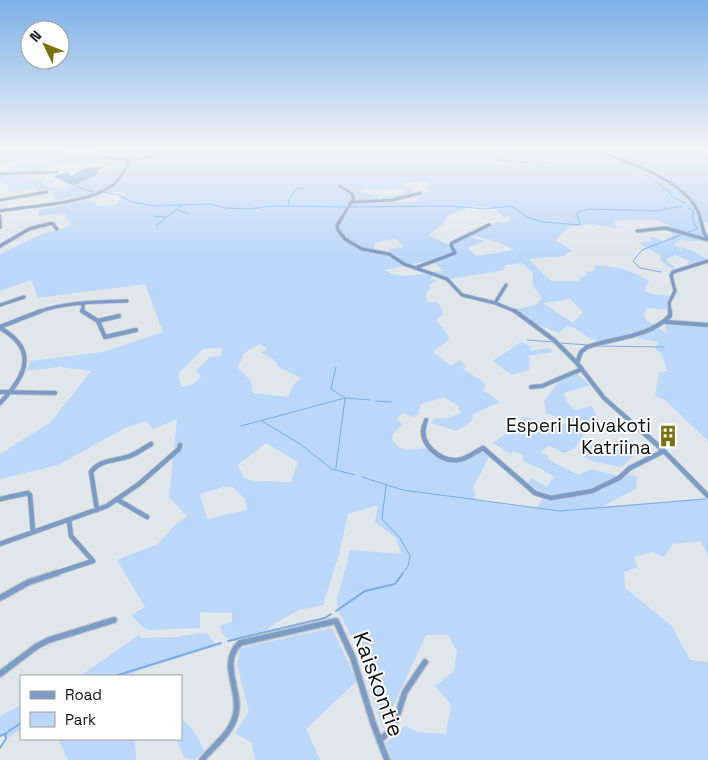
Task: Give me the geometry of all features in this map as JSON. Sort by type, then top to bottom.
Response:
[{"type":"street","points":[[0,211],[71,199],[92,194],[112,185]]},
{"type":"street","points":[[672,185],[682,192],[698,208],[707,239]]},
{"type":"street","points":[[340,186],[351,193],[354,198],[337,225],[338,230],[345,239],[362,249],[389,254],[404,264],[447,279],[462,295],[517,312],[554,340],[582,369],[604,398],[664,451],[708,496]]},
{"type":"street","points":[[0,200],[48,192]]},
{"type":"street","points":[[353,202],[387,201],[406,198],[420,193]]},
{"type":"street","points":[[0,218],[0,227]]},
{"type":"street","points":[[0,246],[8,244],[25,231],[47,223],[52,223],[57,229]]},
{"type":"street","points":[[415,268],[419,265],[447,258],[455,253],[451,245],[452,243],[489,224]]},
{"type":"street","points":[[637,231],[665,228],[707,239]]},
{"type":"street","points":[[577,364],[580,353],[587,347],[622,340],[648,331],[666,322],[670,316],[669,303],[674,291],[673,272],[708,261]]},
{"type":"street","points":[[495,304],[506,285]]},
{"type":"street","points":[[0,305],[24,297]]},
{"type":"street","points":[[0,327],[49,308],[127,301]]},
{"type":"street","points":[[83,304],[82,312],[98,321],[106,338],[136,330]]},
{"type":"street","points":[[98,321],[119,316]]},
{"type":"street","points":[[666,322],[708,326]]},
{"type":"street","points":[[0,327],[16,336],[25,348],[25,364],[12,392],[0,402]]},
{"type":"street","points":[[531,387],[542,386],[582,369]]},
{"type":"street","points":[[0,392],[55,393]]},
{"type":"street","points":[[426,420],[422,437],[425,443],[438,453],[456,460],[484,448],[535,492],[551,498],[592,491],[620,478],[630,468],[664,451]]},
{"type":"street","points":[[97,510],[91,472],[93,468],[132,456],[151,444]]},
{"type":"street","points":[[0,544],[97,510],[118,500],[149,476],[179,449],[180,445]]},
{"type":"street","points":[[0,500],[28,493],[30,495],[33,532]]},
{"type":"street","points":[[118,500],[147,517]]},
{"type":"street","points":[[0,598],[29,582],[93,561],[71,536],[69,520]]},
{"type":"street","points":[[0,674],[37,646],[49,640],[114,620]]},
{"type":"street","name":"Kaiskontie","points":[[202,760],[229,732],[234,722],[238,700],[229,658],[236,645],[336,620],[343,632],[356,667],[387,760]]},
{"type":"street","points":[[380,740],[393,728],[405,692],[425,662]]},
{"type":"green space","points":[[7,185],[44,185],[63,190],[66,188],[60,187],[68,185],[404,185],[416,194],[386,201],[382,200],[382,197],[405,195],[405,191],[401,188],[380,191],[367,188],[360,192],[379,197],[378,200],[355,203],[422,201],[416,196],[429,191],[424,187],[428,185],[708,185],[708,222],[702,221],[705,231],[708,232],[708,242],[681,240],[672,245],[692,250],[708,260],[691,264],[687,263],[690,261],[675,255],[666,259],[675,267],[672,269],[660,260],[661,256],[639,243],[652,241],[648,237],[654,237],[664,242],[674,235],[668,230],[670,228],[659,220],[613,222],[618,228],[590,224],[570,226],[555,240],[573,251],[566,253],[565,256],[528,259],[551,281],[580,281],[580,278],[587,274],[586,272],[594,271],[595,265],[623,269],[636,274],[649,281],[644,290],[652,294],[670,296],[667,302],[667,310],[647,308],[644,315],[647,321],[655,326],[600,342],[589,338],[575,328],[567,326],[559,333],[536,324],[517,309],[536,305],[542,298],[533,285],[533,273],[522,263],[505,265],[504,270],[450,279],[432,272],[443,271],[434,262],[444,260],[441,258],[384,270],[404,276],[421,274],[433,276],[430,278],[438,281],[429,285],[431,288],[425,294],[428,302],[437,302],[442,309],[443,315],[436,320],[449,337],[448,340],[433,352],[451,366],[460,360],[466,367],[463,369],[486,385],[483,390],[500,402],[473,414],[472,421],[457,431],[431,423],[434,419],[448,418],[461,413],[457,405],[444,397],[421,404],[418,415],[413,417],[404,413],[397,418],[402,425],[393,434],[392,440],[399,447],[411,450],[425,448],[439,456],[452,460],[473,457],[480,452],[490,455],[473,487],[476,500],[537,508],[543,499],[551,500],[592,493],[630,474],[637,477],[636,489],[601,507],[708,498],[708,557],[701,541],[673,544],[664,557],[652,552],[634,557],[638,567],[624,572],[625,588],[672,626],[690,660],[708,662],[708,760],[391,760],[386,743],[405,726],[418,732],[446,734],[451,705],[435,686],[454,671],[457,651],[448,635],[426,635],[383,728],[354,641],[339,613],[337,600],[350,550],[402,554],[395,537],[375,522],[378,505],[348,514],[339,554],[323,605],[299,610],[265,631],[232,641],[224,636],[220,626],[232,622],[232,613],[200,612],[200,628],[150,630],[142,627],[131,615],[145,607],[117,560],[158,544],[175,525],[187,516],[169,497],[177,419],[153,429],[146,421],[125,428],[58,465],[0,479],[0,454],[51,422],[91,371],[61,367],[26,371],[31,361],[103,352],[163,332],[145,284],[38,298],[31,280],[0,291],[0,254],[44,233],[73,226],[64,213],[39,216],[39,210],[75,203],[71,197],[56,200],[50,190],[38,193],[36,188],[10,193]],"holes":[[[112,191],[128,194],[120,197],[118,204],[100,206],[86,200]],[[472,206],[495,209],[503,217],[510,216],[511,219],[504,223],[498,221],[471,235],[498,242],[514,250],[477,256],[467,248],[485,241],[467,236],[449,245],[429,235],[444,223],[447,216]],[[393,239],[398,240],[404,247],[390,249],[387,253],[373,250],[376,242]],[[570,299],[583,312],[573,323],[543,303]],[[259,344],[267,348],[262,353],[274,360],[280,368],[301,378],[293,385],[288,397],[253,393],[251,381],[238,368],[243,354]],[[223,348],[220,356],[210,357],[196,370],[201,377],[192,385],[181,387],[178,374],[203,349]],[[266,443],[298,462],[291,482],[254,481],[244,478],[238,465]],[[223,487],[233,487],[245,499],[247,510],[207,519],[200,494]]]},
{"type":"green space","points":[[666,325],[708,327],[708,441],[665,400],[655,396],[659,373],[667,371],[661,353],[655,349],[658,342],[637,338],[658,328],[667,333]]},
{"type":"green space","points":[[521,342],[532,347],[529,351],[549,348],[553,352],[528,356],[530,360],[529,370],[511,375],[493,361]]},
{"type":"green space","points":[[577,374],[590,385],[564,393],[567,402],[575,410],[592,406],[596,416],[593,420],[576,423],[546,413],[544,401],[560,380]]},
{"type":"green space","points":[[522,417],[580,428],[584,435],[574,449],[564,453],[549,446],[540,452],[548,456],[549,460],[579,475],[591,469],[615,475],[615,477],[582,491],[561,495],[539,490],[528,483],[531,478],[547,487],[554,477],[523,461],[523,455],[513,451],[511,454],[493,443],[521,423]]},
{"type":"green space","points":[[616,441],[630,441],[640,445],[630,460],[621,467],[592,461],[579,454],[588,444],[615,447]]},
{"type":"green space","points":[[332,628],[357,681],[306,729],[320,760],[255,760],[252,743],[235,733],[249,712],[237,664],[240,649]]},
{"type":"green space","points":[[204,633],[209,635],[216,646],[139,670],[131,675],[81,675],[139,635],[141,638],[176,637]]},
{"type":"green space","points":[[20,706],[20,730],[6,739],[5,734],[0,736],[0,716]]},
{"type":"green space","points":[[182,720],[192,729],[204,751],[195,760],[185,759],[176,740],[182,740]]},
{"type":"green space","points":[[58,740],[138,740],[135,742],[136,760],[68,760]]},
{"type":"waterway","points":[[661,185],[669,191],[671,196],[685,203]]},
{"type":"waterway","points":[[78,187],[93,192]]},
{"type":"waterway","points":[[288,206],[289,200],[296,189],[304,188]]},
{"type":"waterway","points":[[103,192],[119,195],[132,202],[154,206],[182,205]]},
{"type":"waterway","points":[[182,205],[210,204],[226,208],[249,209],[288,206]]},
{"type":"waterway","points":[[156,226],[182,205]]},
{"type":"waterway","points":[[288,206],[347,207]]},
{"type":"waterway","points":[[350,207],[451,206],[485,209],[511,206],[527,217],[543,222],[580,225],[577,213],[588,209],[656,211],[682,206]]},
{"type":"waterway","points":[[688,208],[693,210],[693,222],[698,229],[688,232]]},
{"type":"waterway","points":[[178,210],[189,214]]},
{"type":"waterway","points":[[154,216],[166,217]]},
{"type":"waterway","points":[[661,272],[640,268],[633,261],[642,250],[683,234]]},
{"type":"waterway","points":[[527,340],[553,342]]},
{"type":"waterway","points":[[559,343],[590,345]]},
{"type":"waterway","points":[[599,346],[664,347]]},
{"type":"waterway","points":[[336,367],[331,389],[345,398]]},
{"type":"waterway","points":[[241,426],[345,398]]},
{"type":"waterway","points":[[336,468],[345,398]]},
{"type":"waterway","points":[[345,398],[370,400]]},
{"type":"waterway","points":[[376,401],[391,402]]},
{"type":"waterway","points":[[262,421],[300,444],[332,469],[355,475]]},
{"type":"waterway","points":[[362,477],[403,490],[560,511],[705,499]]},
{"type":"waterway","points":[[386,485],[382,519],[400,538],[410,556],[408,566],[402,574]]},
{"type":"waterway","points":[[336,611],[365,591],[395,584],[403,573]]},
{"type":"waterway","points":[[228,641],[325,618],[331,614]]},
{"type":"waterway","points":[[118,675],[221,643]]},
{"type":"waterway","points":[[9,731],[20,724]]},
{"type":"waterway","points":[[0,736],[7,733]]},
{"type":"waterway","points":[[0,748],[6,739],[5,734]]},
{"type":"place","name":"Esperi Hoivakoti Katriina","points":[[668,436]]}]
